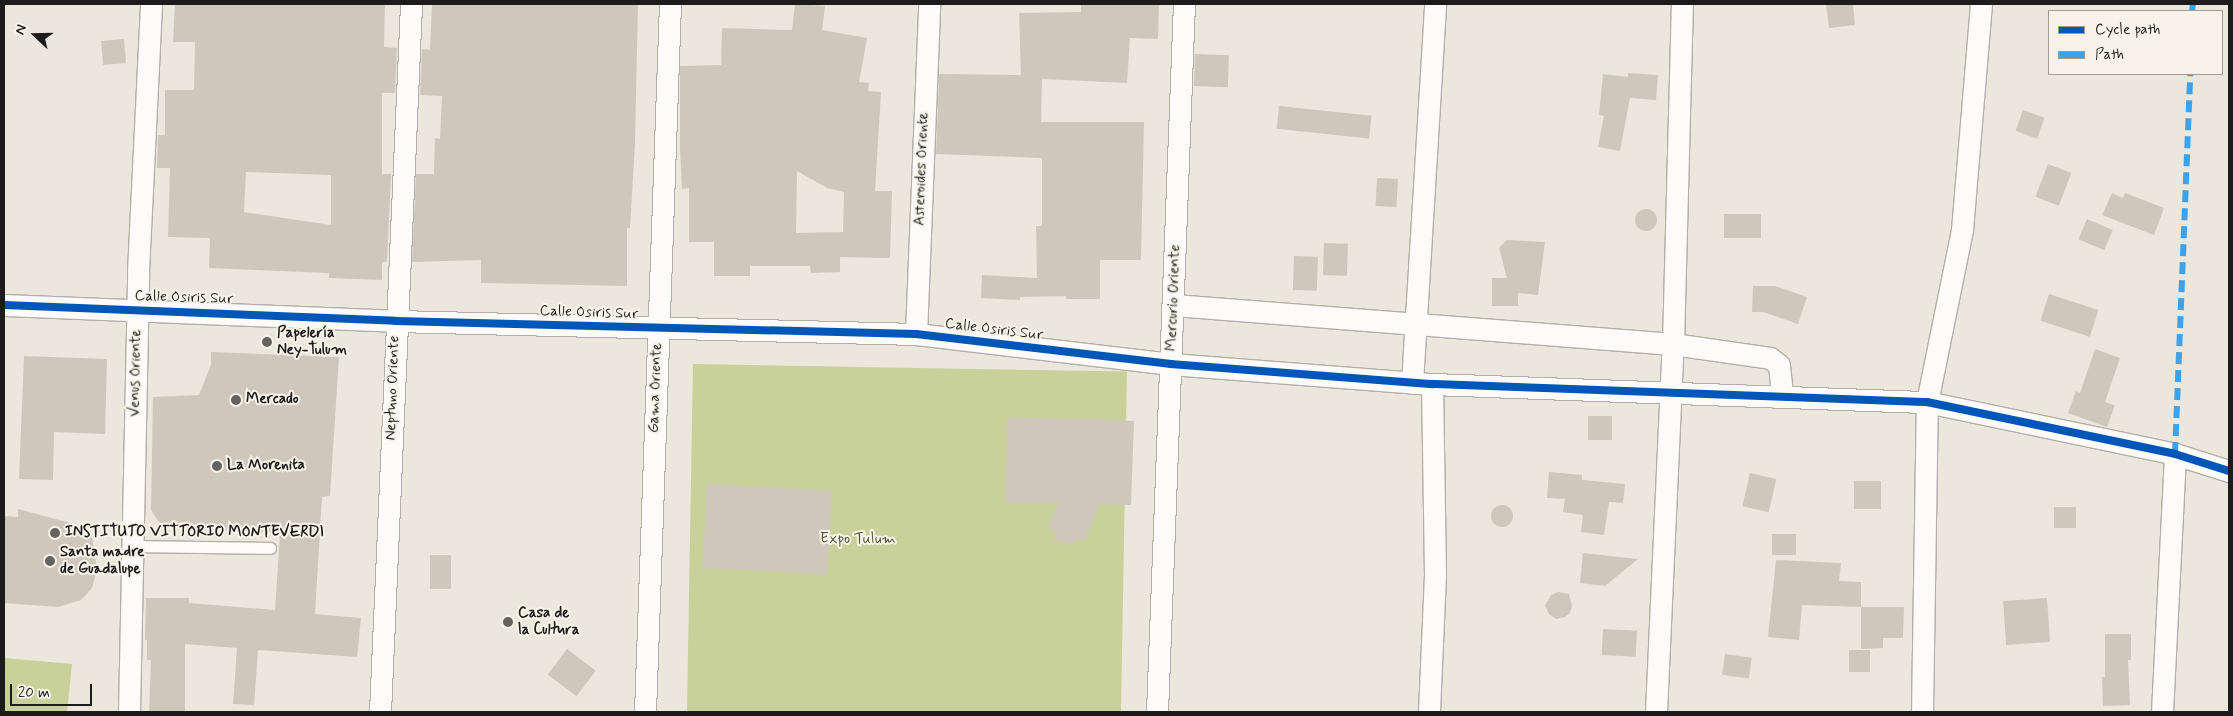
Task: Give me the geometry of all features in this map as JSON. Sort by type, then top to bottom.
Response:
[{"type":"street","name":"Venus Oriente","points":[[129,712],[134,546],[137,310],[151,4]]},
{"type":"street","name":"Neptuno Oriente","points":[[380,712],[411,4]]},
{"type":"street","name":"Gama Oriente","points":[[644,712],[670,4]]},
{"type":"street","name":"Asteroides Oriente","points":[[916,334],[929,4]]},
{"type":"street","name":"Mercurio Oriente","points":[[1157,712],[1184,4]]},
{"type":"street","points":[[1429,712],[1436,574],[1417,324],[1435,4]]},
{"type":"street","points":[[1656,712],[1673,344],[1682,4]]},
{"type":"street","points":[[1922,712],[1927,402],[1962,230],[1981,4]]},
{"type":"street","name":"Calle Osiris Sur","points":[[4,305],[396,321],[916,334],[1171,364],[1422,383],[1927,402],[2175,454],[2229,471]]},
{"type":"street","points":[[1174,305],[1673,344],[1770,358],[1779,366],[1782,396]]},
{"type":"street","points":[[2162,712],[2175,454]]},
{"type":"lane","points":[[134,546],[270,548]]},
{"type":"green space","name":"Expo Tulum","points":[[693,364],[1127,372],[1121,712],[687,712]]},
{"type":"green space","points":[[4,658],[72,664],[67,712],[4,712]]},
{"type":"building","points":[[175,4],[385,4],[384,47],[397,48],[395,93],[382,93],[382,174],[391,174],[387,262],[382,262],[382,280],[329,278],[329,273],[209,268],[210,238],[168,237],[170,168],[157,168],[158,135],[165,135],[165,90],[194,90],[195,42],[173,42]],"holes":[[[246,172],[331,175],[331,225],[244,212]]]},
{"type":"building","points":[[432,4],[638,4],[635,144],[630,228],[627,228],[627,286],[481,283],[481,260],[412,262],[416,174],[434,174],[435,138],[440,139],[442,96],[420,95],[422,49],[430,50]]},
{"type":"building","points":[[795,4],[825,6],[822,30],[867,38],[859,82],[869,83],[868,91],[881,92],[875,191],[892,191],[890,258],[840,257],[840,272],[811,273],[810,266],[750,266],[750,276],[714,276],[714,242],[689,242],[689,188],[682,189],[680,66],[721,65],[722,28],[792,30]],"holes":[[[797,171],[827,188],[844,192],[843,232],[796,233]]]},
{"type":"building","points":[[1081,4],[1159,4],[1158,39],[1130,38],[1127,83],[1042,79],[1041,122],[1144,122],[1141,260],[1100,260],[1100,299],[1066,299],[1066,296],[1020,297],[1020,300],[981,298],[982,275],[1037,278],[1036,226],[1042,226],[1042,158],[936,154],[939,74],[1021,75],[1019,13],[1081,12]]},
{"type":"building","points":[[1826,4],[1853,4],[1855,25],[1829,28]]},
{"type":"building","points":[[124,39],[126,63],[103,65],[101,41]]},
{"type":"building","points":[[1195,54],[1229,55],[1228,87],[1194,86]]},
{"type":"building","points":[[1628,73],[1658,75],[1656,100],[1630,98],[1620,151],[1598,147],[1604,116],[1599,115],[1603,74],[1628,77]]},
{"type":"building","points":[[1279,106],[1371,116],[1369,139],[1277,129]]},
{"type":"building","points":[[2023,110],[2045,118],[2037,139],[2015,131]]},
{"type":"building","points":[[2048,164],[2071,173],[2059,206],[2035,197]]},
{"type":"building","points":[[1377,178],[1398,179],[1397,207],[1376,206]]},
{"type":"building","points":[[2112,193],[2123,198],[2125,193],[2164,208],[2154,235],[2102,215]]},
{"type":"building","points":[[1642,209],[1650,209],[1657,216],[1657,224],[1650,231],[1642,231],[1635,224],[1635,216]]},
{"type":"building","points":[[1724,214],[1761,214],[1761,238],[1724,238]]},
{"type":"building","points":[[2087,219],[2113,230],[2104,250],[2078,239]]},
{"type":"building","points":[[1507,240],[1545,242],[1538,295],[1518,293],[1518,306],[1492,306],[1492,278],[1507,278],[1499,248]]},
{"type":"building","points":[[1324,243],[1348,244],[1347,276],[1323,275]]},
{"type":"building","points":[[1294,256],[1318,257],[1317,291],[1293,290]]},
{"type":"building","points":[[1753,286],[1775,286],[1807,297],[1798,324],[1763,312],[1752,312]]},
{"type":"building","points":[[2049,294],[2098,310],[2090,337],[2040,321]]},
{"type":"building","points":[[2095,349],[2120,358],[2105,402],[2115,405],[2107,427],[2068,413],[2076,391],[2080,393]]},
{"type":"building","points":[[211,352],[339,357],[330,496],[322,497],[315,614],[361,618],[357,657],[258,650],[254,705],[233,704],[237,648],[185,644],[185,712],[149,712],[151,660],[147,660],[147,640],[145,640],[146,598],[189,598],[189,603],[275,610],[280,533],[168,528],[158,521],[151,510],[153,397],[199,395],[211,365]]},
{"type":"building","points":[[24,356],[107,359],[105,434],[54,432],[53,480],[19,479]]},
{"type":"building","points":[[1588,416],[1612,416],[1612,440],[1588,440]]},
{"type":"building","points":[[1007,417],[1134,421],[1131,505],[1099,504],[1085,541],[1078,539],[1070,545],[1053,539],[1056,531],[1048,528],[1058,503],[1005,502]]},
{"type":"building","points":[[1549,472],[1582,475],[1582,480],[1625,484],[1623,503],[1609,502],[1604,535],[1581,532],[1583,515],[1563,512],[1565,499],[1547,498]]},
{"type":"building","points":[[1750,473],[1776,479],[1769,512],[1742,506]]},
{"type":"building","points":[[1854,481],[1881,481],[1881,509],[1854,509]]},
{"type":"building","points":[[707,484],[832,491],[827,574],[703,568]]},
{"type":"building","points":[[1498,505],[1506,505],[1513,512],[1513,520],[1506,527],[1498,527],[1491,520],[1491,512]]},
{"type":"building","points":[[2054,507],[2076,507],[2076,528],[2054,528]]},
{"type":"building","name":"Santa madre de Guadalupe","points":[[18,509],[78,525],[92,537],[97,570],[92,588],[81,600],[58,607],[4,603],[4,516],[18,517]]},
{"type":"building","points":[[1772,534],[1796,534],[1796,555],[1772,555]]},
{"type":"building","points":[[1583,553],[1638,559],[1605,586],[1580,583]]},
{"type":"building","points":[[430,555],[451,555],[451,589],[430,589]]},
{"type":"building","points":[[1776,560],[1841,563],[1839,581],[1861,582],[1861,607],[1802,605],[1799,640],[1768,637]]},
{"type":"building","points":[[1558,592],[1569,594],[1572,606],[1570,613],[1565,617],[1556,619],[1549,614],[1545,606],[1551,595]]},
{"type":"building","points":[[2047,598],[2050,642],[2006,645],[2003,601]]},
{"type":"building","points":[[1861,607],[1904,607],[1903,638],[1883,638],[1883,648],[1861,649]]},
{"type":"building","points":[[1603,629],[1637,631],[1636,657],[1602,655]]},
{"type":"building","points":[[2105,634],[2131,634],[2131,660],[2128,660],[2130,705],[2103,706],[2102,677],[2105,677]]},
{"type":"building","points":[[567,649],[596,671],[576,696],[548,675]]},
{"type":"building","points":[[1849,650],[1870,650],[1870,672],[1849,672]]},
{"type":"building","points":[[1725,654],[1752,658],[1749,679],[1722,675]]},
{"type":"marked path","points":[[2192,10],[2193,4]]},
{"type":"marked path","points":[[2175,454],[2190,75]]},
{"type":"cycle path","points":[[4,305],[396,321],[916,334],[1171,364],[1432,384],[1927,402],[2175,454],[2229,471]]},
{"type":"place","name":"Papelería Ney-Tulum","points":[[267,342]]},
{"type":"place","name":"Mercado","points":[[236,400]]},
{"type":"place","name":"La Morenita","points":[[217,466]]},
{"type":"place","name":"INSTITUTO VITTORIO MONTEVERDI","points":[[55,533]]},
{"type":"place","name":"Santa madre de Guadalupe","points":[[50,561]]},
{"type":"place","name":"Casa de la Cultura","points":[[508,622]]}]
